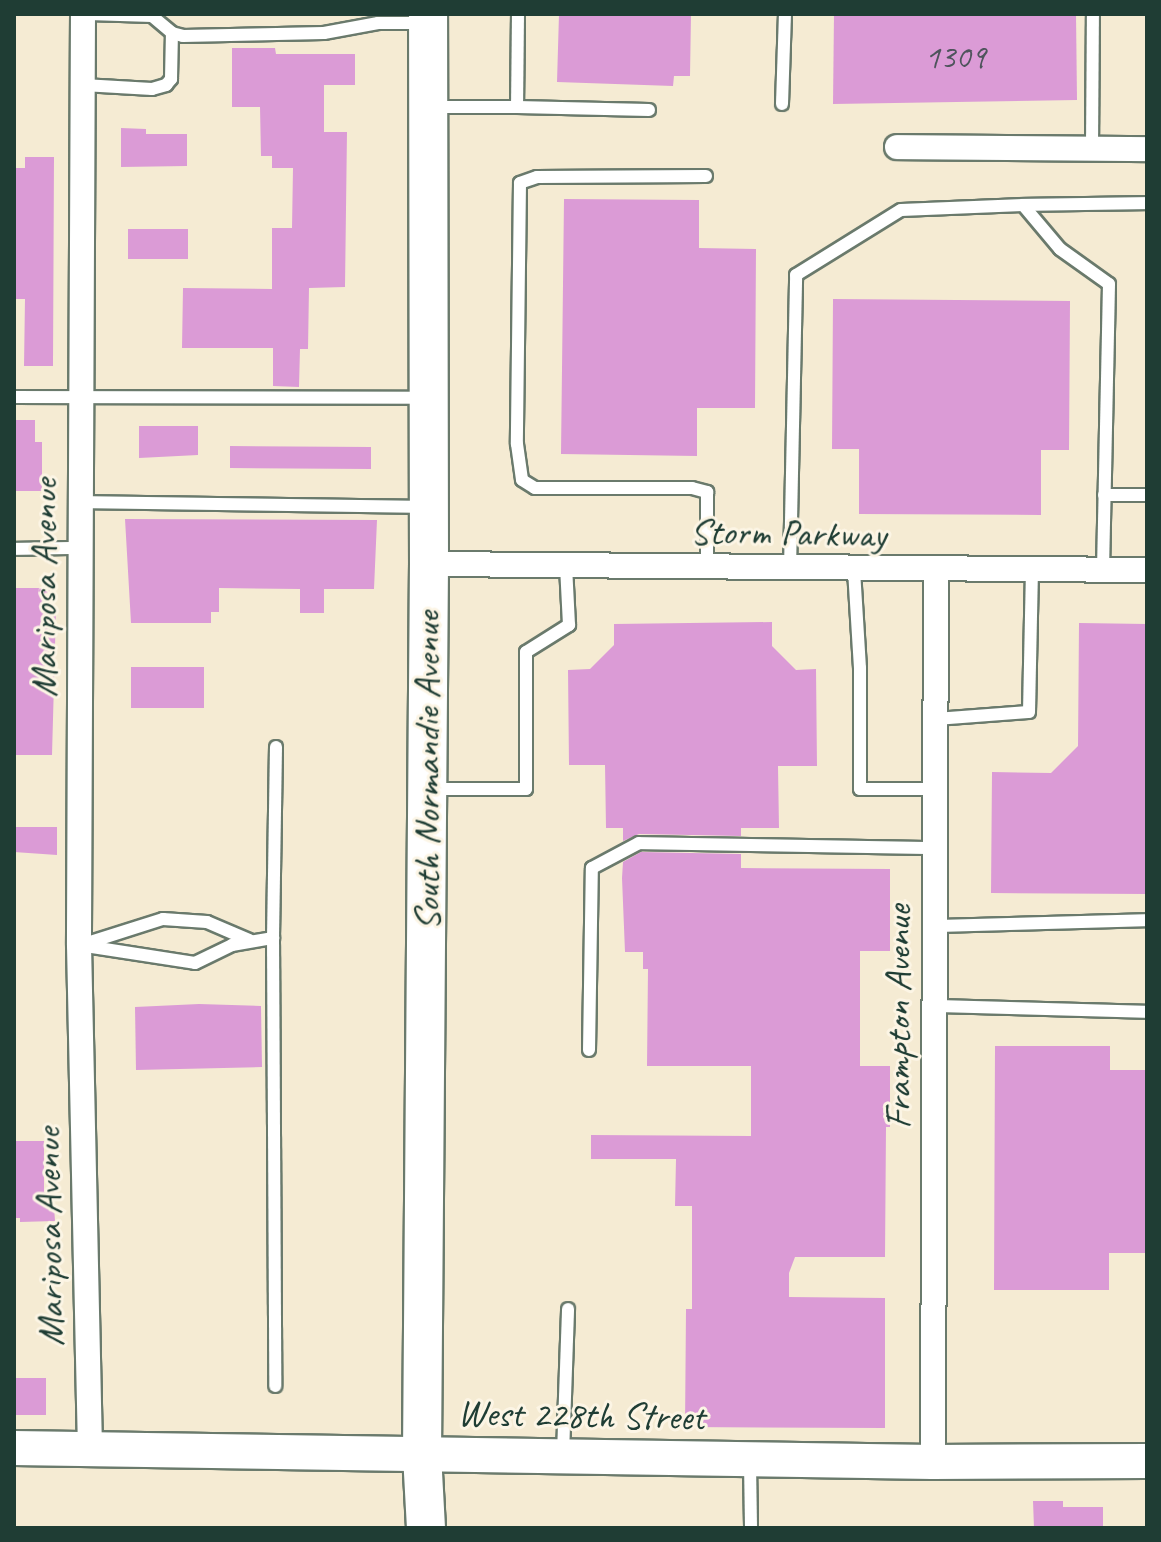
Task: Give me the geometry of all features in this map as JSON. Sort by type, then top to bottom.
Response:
[{"type":"main road","name":"South Normandie Avenue","points":[[426,1528],[422,1454],[429,564],[428,19]]},
{"type":"street","name":"Mariposa Avenue","points":[[86,14],[83,85],[79,945],[90,1450]]},
{"type":"street","points":[[897,147],[1147,149]]},
{"type":"street","name":"Storm Parkway","points":[[429,564],[936,571],[1147,570]]},
{"type":"street","name":"Frampton Avenue","points":[[933,1462],[936,571]]},
{"type":"street","name":"West 228th Street","points":[[14,1448],[750,1460],[1147,1461]]},
{"type":"lane","points":[[86,14],[152,16],[172,33],[183,36],[324,33],[378,23],[428,19]]},
{"type":"lane","points":[[517,107],[518,14]]},
{"type":"lane","points":[[782,104],[785,14]]},
{"type":"lane","points":[[1092,148],[1093,14]]},
{"type":"lane","points":[[83,85],[152,89],[166,85],[171,79],[172,33]]},
{"type":"lane","points":[[428,107],[649,110]]},
{"type":"lane","points":[[706,176],[537,177],[520,183],[517,444],[522,480],[535,488],[692,488],[707,492],[707,568]]},
{"type":"lane","points":[[790,569],[796,275],[901,210],[1147,203]]},
{"type":"lane","points":[[1023,205],[1060,249],[1109,284],[1103,571]]},
{"type":"lane","points":[[14,397],[428,398]]},
{"type":"lane","points":[[1104,495],[1147,495]]},
{"type":"lane","points":[[81,502],[429,507]]},
{"type":"lane","points":[[14,549],[80,548]]},
{"type":"lane","points":[[427,789],[526,789],[526,652],[569,625],[566,566]]},
{"type":"lane","points":[[854,570],[860,668],[860,789],[935,789]]},
{"type":"lane","points":[[935,719],[1029,712],[1032,571]]},
{"type":"lane","points":[[275,1386],[273,938],[276,747]]},
{"type":"lane","points":[[589,1050],[592,868],[639,843],[935,848]]},
{"type":"lane","points":[[79,945],[163,919],[207,922],[249,940]]},
{"type":"lane","points":[[935,926],[1147,920]]},
{"type":"lane","points":[[79,945],[195,963],[249,940],[273,938]]},
{"type":"lane","points":[[935,1006],[1147,1012]]},
{"type":"lane","points":[[563,1455],[568,1309]]},
{"type":"lane","points":[[750,1460],[751,1528]]},
{"type":"building","points":[[559,14],[691,14],[690,76],[674,76],[673,86],[557,82]]},
{"type":"building","points":[[834,14],[1076,14],[1077,100],[833,104]]},
{"type":"building","points":[[232,48],[275,48],[276,54],[355,54],[355,85],[324,85],[324,132],[347,132],[345,287],[309,288],[308,349],[300,349],[299,387],[273,386],[273,348],[182,348],[183,288],[272,289],[272,228],[292,228],[293,168],[272,168],[272,156],[261,156],[260,107],[232,107]]},
{"type":"building","points":[[121,128],[146,129],[146,134],[187,134],[187,166],[121,167]]},
{"type":"building","points":[[25,157],[54,157],[53,366],[24,366],[25,299],[14,299],[14,168],[25,168]]},
{"type":"building","points":[[564,199],[699,200],[699,248],[756,249],[755,408],[697,408],[697,456],[561,454]]},
{"type":"building","points":[[128,229],[188,229],[188,259],[128,259]]},
{"type":"building","points":[[833,299],[1070,301],[1069,450],[1041,450],[1041,515],[859,514],[859,449],[832,449]]},
{"type":"building","points":[[14,420],[35,420],[35,442],[42,442],[42,491],[14,491]]},
{"type":"building","points":[[139,426],[198,426],[198,455],[139,458]]},
{"type":"building","points":[[230,446],[371,447],[371,469],[230,468]]},
{"type":"building","points":[[125,519],[377,520],[374,589],[324,589],[324,613],[300,613],[300,589],[219,588],[219,612],[211,612],[211,623],[131,623]]},
{"type":"building","points":[[14,588],[50,588],[50,610],[56,610],[52,755],[14,755]]},
{"type":"building","points":[[772,622],[772,646],[796,670],[816,669],[817,766],[778,766],[779,828],[741,828],[741,836],[639,834],[623,841],[623,828],[606,828],[605,765],[569,765],[568,670],[590,669],[614,645],[614,624]]},
{"type":"building","points":[[1079,623],[1147,624],[1147,894],[991,893],[992,772],[1051,773],[1078,746]]},
{"type":"building","points":[[131,667],[204,667],[204,708],[131,708]]},
{"type":"building","points":[[14,827],[57,827],[57,855],[14,852]]},
{"type":"building","points":[[641,852],[741,854],[741,868],[890,869],[890,951],[860,951],[860,1066],[890,1066],[890,1127],[886,1127],[885,1257],[795,1257],[789,1273],[789,1297],[885,1298],[885,1428],[685,1427],[686,1309],[692,1309],[692,1206],[675,1206],[676,1159],[591,1159],[591,1135],[751,1136],[751,1066],[647,1066],[648,969],[643,969],[643,952],[625,952],[622,878],[623,862]]},
{"type":"building","points":[[199,1004],[261,1006],[262,1067],[136,1070],[135,1007]]},
{"type":"building","points":[[995,1046],[1110,1046],[1110,1070],[1147,1070],[1147,1253],[1109,1253],[1109,1290],[994,1290]]},
{"type":"building","points":[[14,1141],[44,1141],[44,1192],[53,1192],[55,1221],[20,1222],[20,1218],[14,1218]]},
{"type":"building","points":[[14,1378],[46,1378],[46,1415],[14,1415]]},
{"type":"building","points":[[1033,1501],[1063,1501],[1063,1507],[1103,1507],[1103,1528],[1034,1528]]}]
